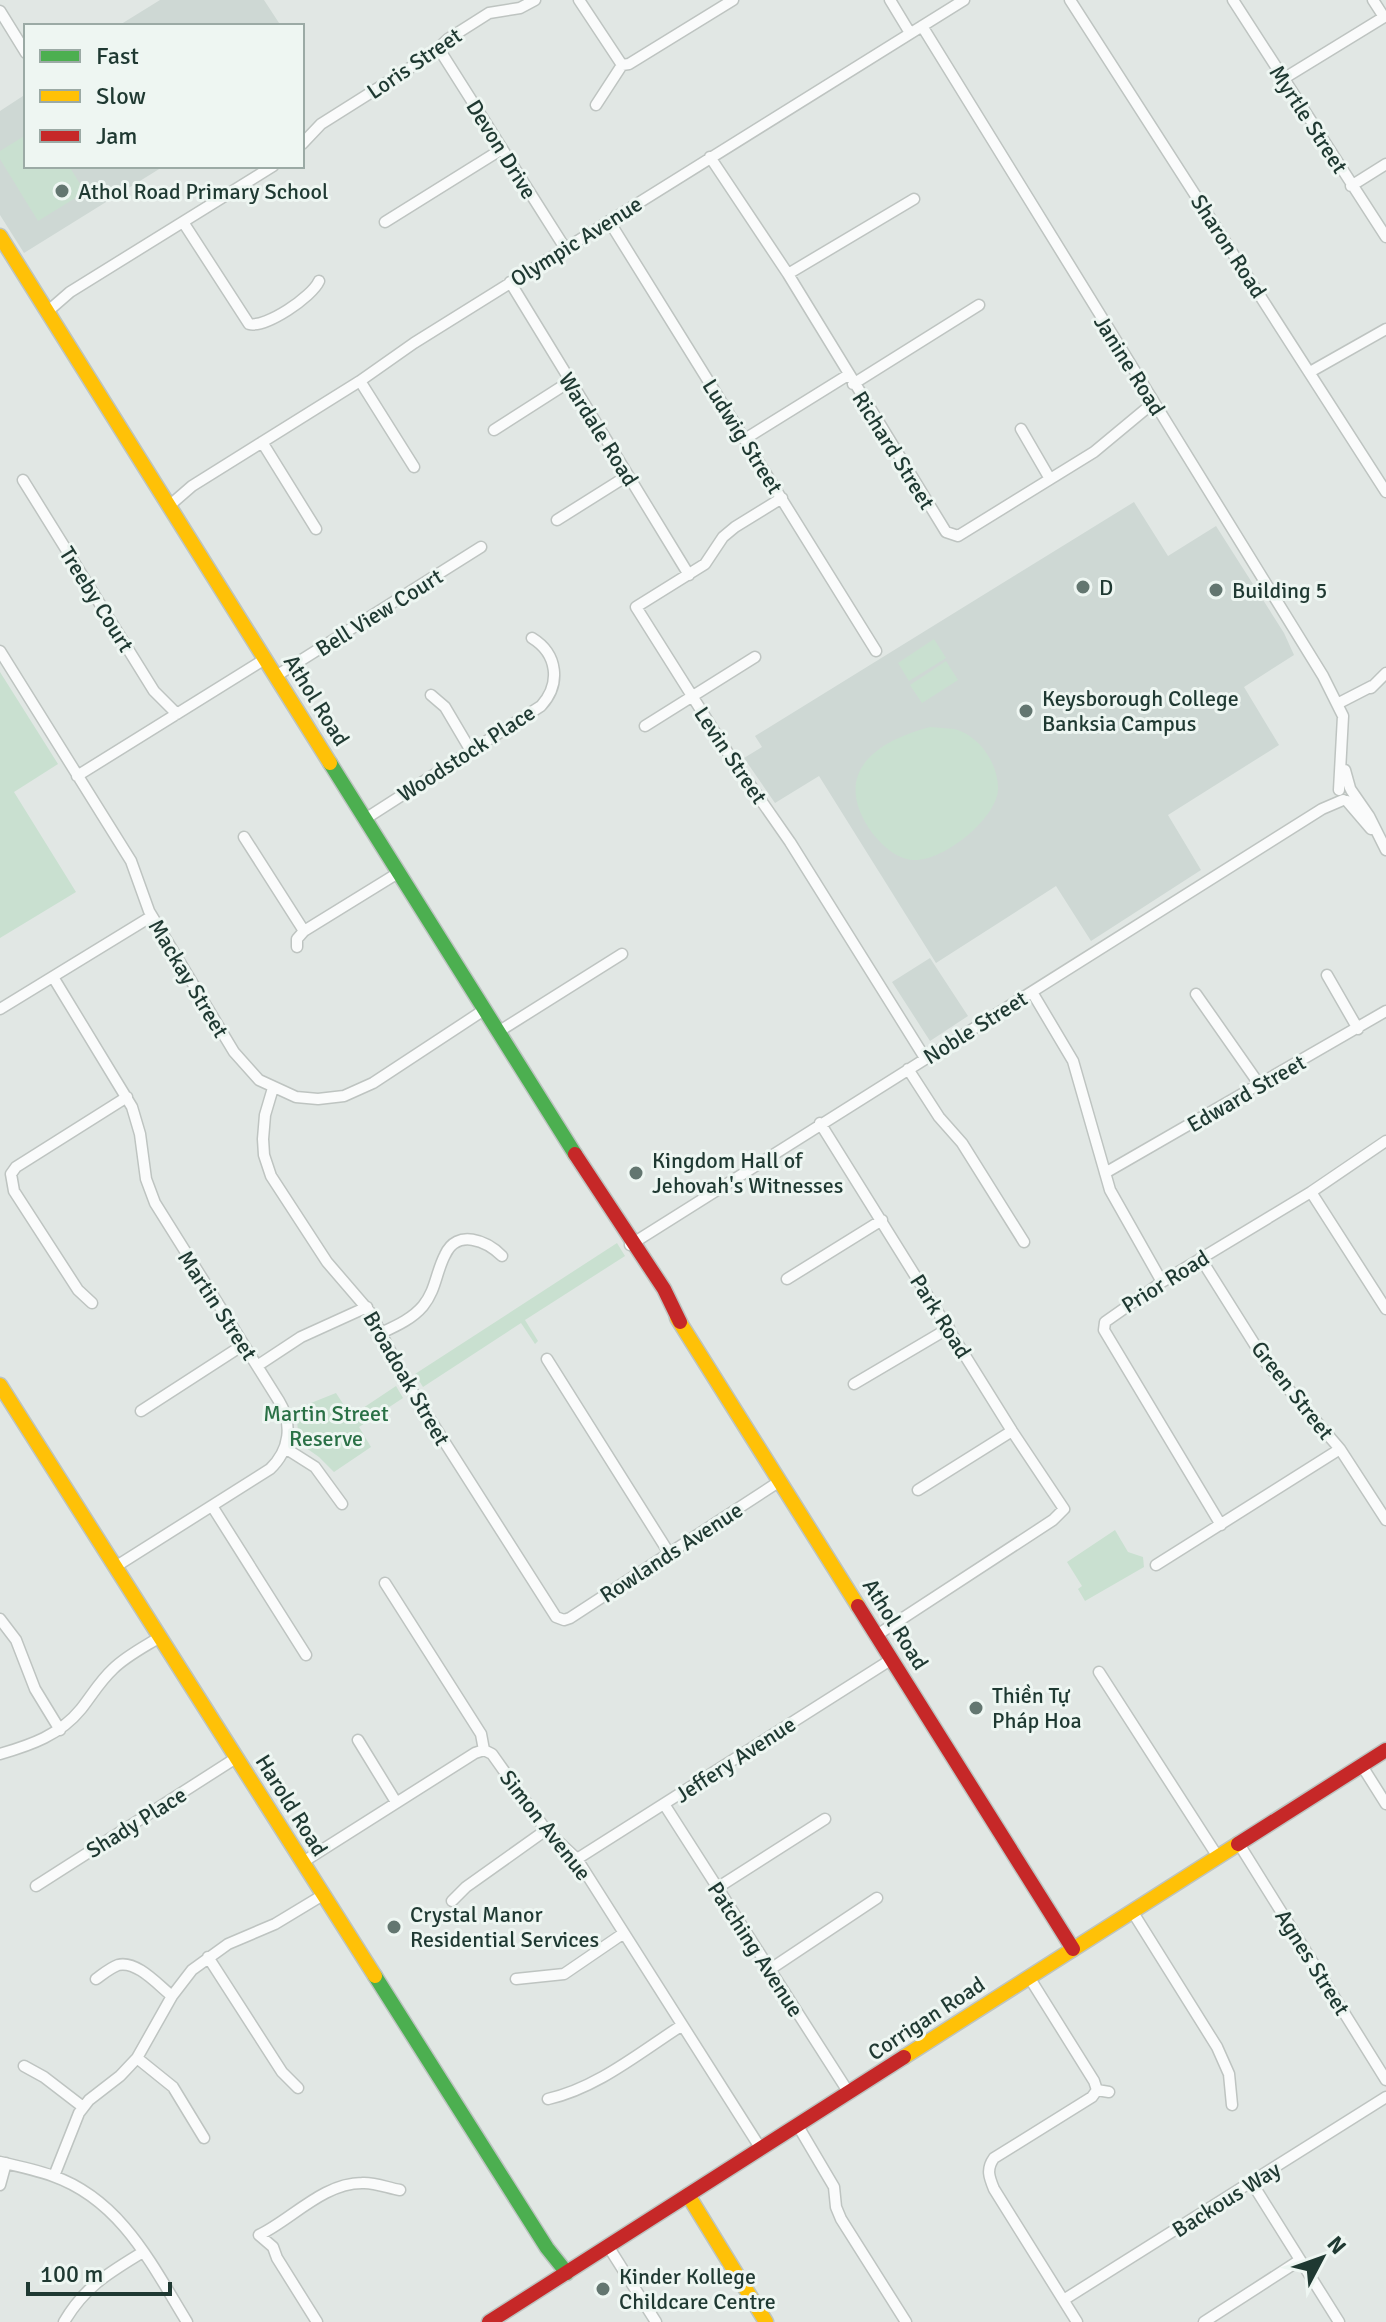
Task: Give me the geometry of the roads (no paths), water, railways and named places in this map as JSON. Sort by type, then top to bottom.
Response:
[{"type":"main road","name":"Athol Road","points":[[0,236],[596,1189],[609,1216],[631,1244],[658,1294],[680,1322],[1073,1949]]},
{"type":"main road","name":"Harold Road","points":[[0,1385],[563,2275]]},
{"type":"main road","name":"Corrigan Road","points":[[489,2322],[1386,1750]]},
{"type":"main road","points":[[688,2195],[766,2322]]},
{"type":"street","name":"Loris Street","points":[[304,142],[321,124],[439,49],[448,39],[489,13],[520,8],[535,0]]},
{"type":"street","points":[[579,0],[622,65]]},
{"type":"street","points":[[596,105],[622,65],[629,64],[733,0]]},
{"type":"street","points":[[890,0],[910,33]]},
{"type":"street","name":"Olympic Avenue","points":[[166,502],[360,381],[510,282],[964,0]]},
{"type":"street","name":"Sharon Road","points":[[1070,0],[1386,492]]},
{"type":"street","name":"Myrtle Street","points":[[1233,0],[1386,237]]},
{"type":"street","points":[[1283,79],[1384,17],[1373,0]]},
{"type":"street","points":[[0,11],[24,50]]},
{"type":"street","name":"Janine Road","points":[[922,26],[1342,705]]},
{"type":"street","name":"Devon Drive","points":[[439,49],[565,248]]},
{"type":"street","points":[[385,222],[502,149]]},
{"type":"street","name":"Richard Street","points":[[710,157],[788,274],[850,380],[946,532],[958,536],[1094,452],[1153,403]]},
{"type":"street","points":[[1351,186],[1386,164]]},
{"type":"street","points":[[44,307],[270,168]]},
{"type":"street","points":[[788,274],[914,199]]},
{"type":"street","name":"Ludwig Street","points":[[609,221],[876,651]]},
{"type":"street","points":[[183,222],[249,324],[257,326],[267,321],[307,296],[319,281]]},
{"type":"street","name":"Wardale Road","points":[[510,282],[689,575]]},
{"type":"street","points":[[745,439],[979,305]]},
{"type":"street","points":[[1310,372],[1386,329]]},
{"type":"street","points":[[360,381],[414,467]]},
{"type":"street","points":[[494,430],[569,382]]},
{"type":"street","points":[[1021,429],[1050,479]]},
{"type":"street","points":[[262,442],[316,529]]},
{"type":"street","points":[[557,520],[627,476]]},
{"type":"street","name":"Treeby Court","points":[[23,480],[154,691],[177,714]]},
{"type":"street","name":"Levin Street","points":[[782,498],[723,537],[705,564],[636,607],[790,842],[925,1058]]},
{"type":"street","name":"Bell View Court","points":[[276,676],[481,547]]},
{"type":"street","name":"Woodstock Place","points":[[365,819],[536,710],[549,696],[555,682],[555,668],[546,649],[532,638]]},
{"type":"street","name":"Mackay Street","points":[[0,651],[131,861],[152,916],[240,1060],[252,1074],[273,1088],[296,1097],[318,1099],[355,1092],[484,1010]]},
{"type":"street","points":[[645,726],[755,657]]},
{"type":"street","points":[[77,776],[265,659]]},
{"type":"street","points":[[1386,673],[1342,705],[1345,793],[1386,850]]},
{"type":"street","points":[[431,695],[445,707],[471,751]]},
{"type":"street","name":"Noble Street","points":[[631,1244],[1345,793]]},
{"type":"street","points":[[244,837],[304,931]]},
{"type":"street","points":[[297,947],[297,939],[304,931],[398,873]]},
{"type":"street","points":[[0,1009],[152,916]]},
{"type":"street","points":[[498,1032],[622,954]]},
{"type":"street","points":[[1327,975],[1358,1029]]},
{"type":"street","name":"Martin Street","points":[[53,977],[127,1097],[138,1123],[146,1179],[155,1203],[285,1412],[288,1434],[285,1448]]},
{"type":"street","points":[[1032,992],[1073,1061],[1105,1173],[1119,1207],[1162,1282]]},
{"type":"street","points":[[1196,994],[1259,1084]]},
{"type":"street","name":"Edward Street","points":[[1105,1173],[1386,1011]]},
{"type":"street","points":[[908,1069],[939,1117],[962,1143],[1024,1242]]},
{"type":"street","name":"Broadoak Street","points":[[273,1088],[265,1115],[263,1139],[264,1155],[271,1176],[327,1262],[367,1307],[407,1383],[552,1614],[560,1619]]},
{"type":"street","points":[[92,1303],[78,1290],[14,1191],[11,1174],[16,1167],[127,1097]]},
{"type":"street","name":"Park Road","points":[[820,1123],[1064,1509],[1053,1520],[877,1635]]},
{"type":"street","name":"Prior Road","points":[[1221,1525],[1104,1330],[1105,1322],[1162,1282],[1311,1192],[1386,1141]]},
{"type":"street","points":[[1311,1192],[1386,1309]]},
{"type":"street","points":[[787,1279],[882,1220]]},
{"type":"street","points":[[381,1333],[411,1317],[424,1304],[435,1287],[446,1252],[454,1244],[475,1239],[502,1256]]},
{"type":"street","name":"Green Street","points":[[1201,1259],[1267,1364],[1340,1449],[1386,1520]]},
{"type":"street","points":[[257,1366],[301,1337],[367,1307]]},
{"type":"street","points":[[854,1384],[949,1328]]},
{"type":"street","points":[[141,1411],[243,1345]]},
{"type":"street","points":[[547,1359],[669,1553]]},
{"type":"street","points":[[918,1490],[1012,1431]]},
{"type":"street","points":[[115,1567],[270,1469],[285,1448],[315,1467],[342,1504]]},
{"type":"street","points":[[1156,1565],[1340,1449]]},
{"type":"street","name":"Rowlands Avenue","points":[[560,1619],[570,1618],[780,1481]]},
{"type":"street","points":[[212,1506],[306,1655]]},
{"type":"street","name":"Simon Avenue","points":[[385,1583],[481,1734],[484,1750],[492,1754],[546,1830],[577,1859],[761,2149]]},
{"type":"street","points":[[0,1619],[16,1640],[35,1689],[60,1730]]},
{"type":"street","points":[[0,1754],[38,1742],[60,1730],[116,1666],[160,1637]]},
{"type":"street","name":"Jeffery Avenue","points":[[577,1859],[892,1659]]},
{"type":"street","points":[[1099,1672],[1218,1857]]},
{"type":"street","points":[[358,1740],[396,1802]]},
{"type":"street","points":[[303,1862],[484,1750]]},
{"type":"street","name":"Shady Place","points":[[36,1886],[236,1758]]},
{"type":"street","points":[[1362,1766],[1386,1804]]},
{"type":"street","name":"Patching Avenue","points":[[664,1804],[849,2093]]},
{"type":"street","points":[[717,1888],[825,1819]]},
{"type":"street","points":[[452,1901],[466,1887],[546,1830]]},
{"type":"street","name":"Agnes Street","points":[[1239,1844],[1386,2080]]},
{"type":"street","points":[[54,2176],[83,2107],[137,2058],[172,1996],[192,1970],[237,1939],[275,1924],[323,1895]]},
{"type":"street","points":[[769,1970],[877,1898]]},
{"type":"street","points":[[1132,1911],[1217,2047],[1229,2074],[1232,2105]]},
{"type":"street","points":[[516,1979],[564,1974],[624,1933]]},
{"type":"street","points":[[208,1957],[282,2072],[298,2088]]},
{"type":"street","points":[[96,1979],[118,1965],[128,1965],[172,1996]]},
{"type":"street","points":[[1029,1977],[1097,2090]]},
{"type":"street","points":[[548,2099],[579,2090],[681,2026]]},
{"type":"street","points":[[137,2058],[173,2087],[204,2138]]},
{"type":"street","points":[[24,2066],[83,2107]]},
{"type":"street","points":[[1097,2090],[1109,2092]]},
{"type":"street","points":[[1077,2322],[994,2189],[989,2166],[1004,2150],[1092,2097],[1097,2090]]},
{"type":"street","name":"Backous Way","points":[[1065,2299],[1386,2097]]},
{"type":"street","points":[[798,2126],[830,2179],[841,2219],[906,2322]]},
{"type":"street","points":[[0,2185],[3,2162],[54,2176],[101,2202],[143,2252],[187,2322]]},
{"type":"street","points":[[317,2322],[273,2247],[259,2235],[333,2190],[348,2185],[363,2182],[400,2190]]},
{"type":"street","points":[[1252,2183],[1339,2322]]},
{"type":"street","points":[[608,2246],[656,2322]]},
{"type":"street","points":[[64,2322],[89,2287],[143,2252]]},
{"type":"street","points":[[1204,2322],[1300,2260]]},
{"type":"place","name":"Athol Road Primary School","points":[[62,191]]},
{"type":"place","name":"D","points":[[1083,587]]},
{"type":"place","name":"Building 5","points":[[1216,590]]},
{"type":"place","name":"Keysborough College Banksia Campus","points":[[1026,711]]},
{"type":"place","name":"Kingdom Hall of Jehovah's Witnesses","points":[[636,1173]]},
{"type":"place","name":"Thiền Tự Pháp Hoa","points":[[976,1708]]},
{"type":"place","name":"Crystal Manor Residential Services","points":[[394,1927]]},
{"type":"place","name":"Kinder Kollege Childcare Centre","points":[[603,2289]]},
{"type":"park label","name":"Martin Street Reserve","points":[[326,1426]]}]
